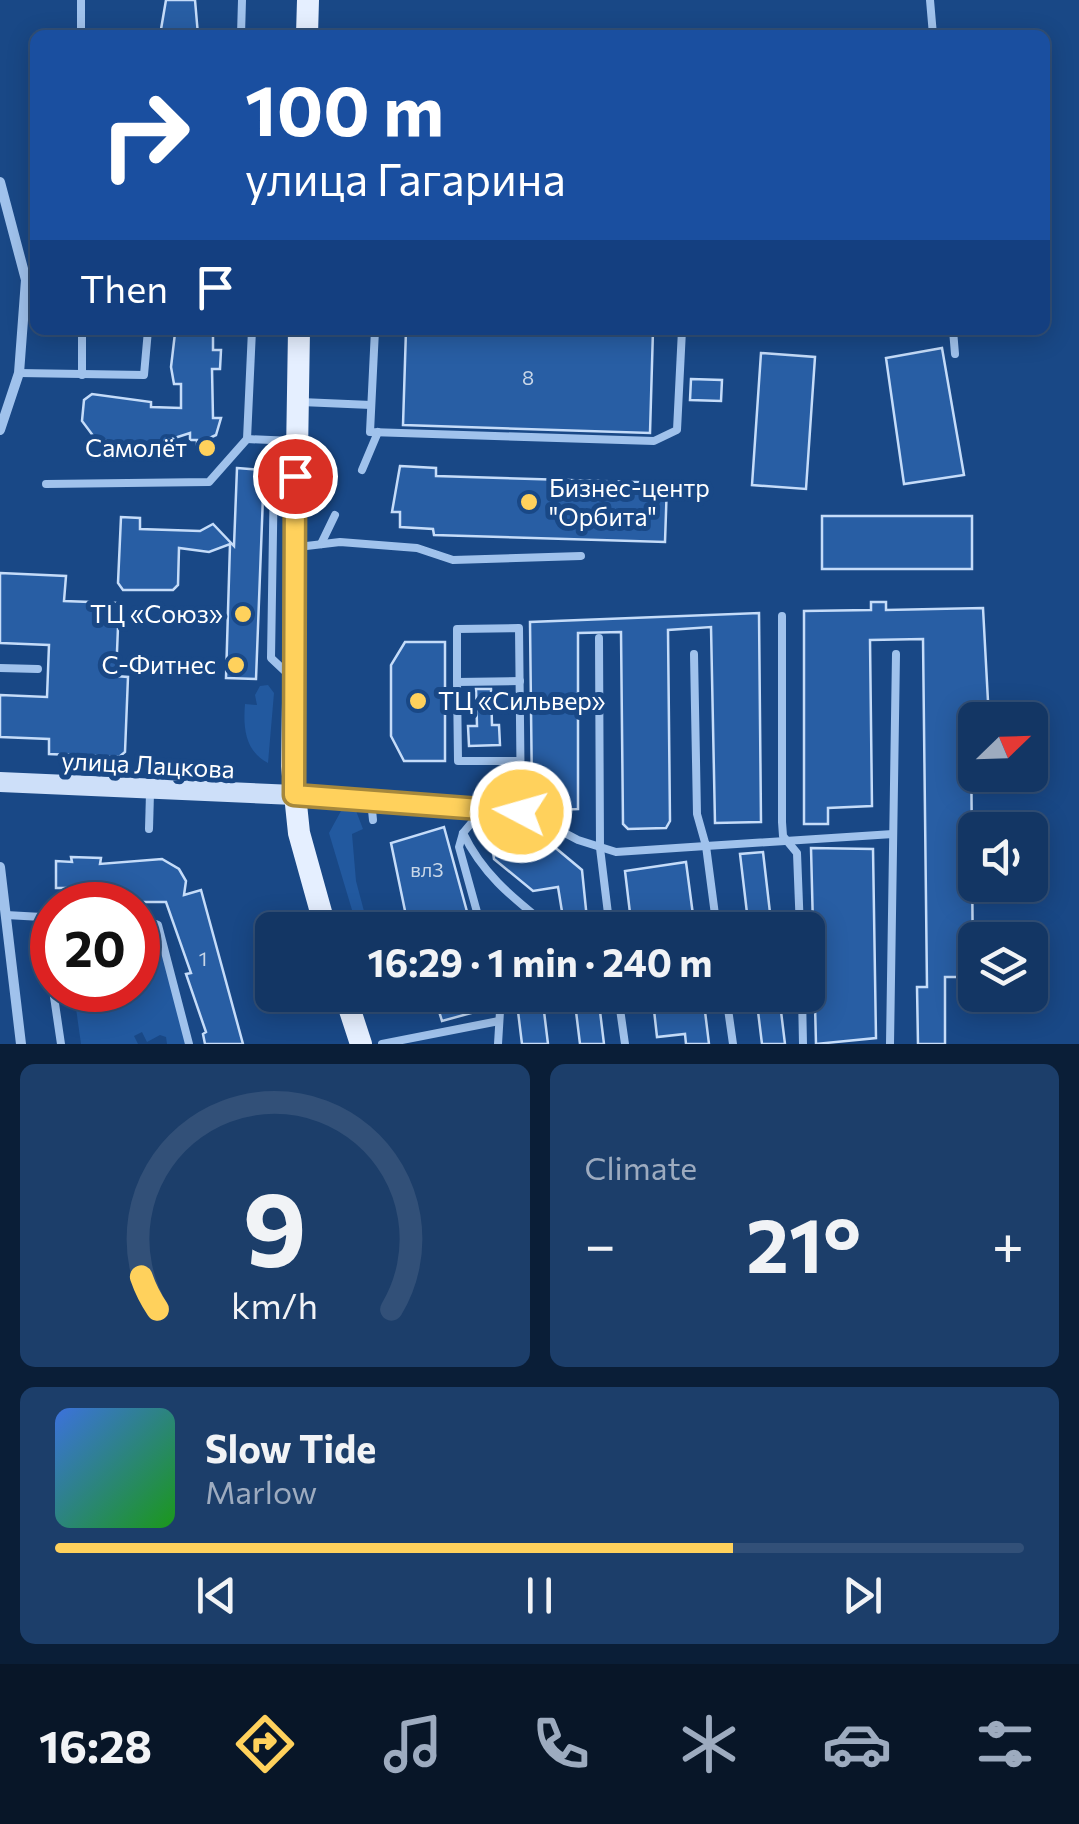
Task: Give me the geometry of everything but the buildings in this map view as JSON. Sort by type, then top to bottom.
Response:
[{"type":"main road","points":[[307,30],[308,0]]},
{"type":"main road","points":[[299,335],[293,548],[294,795],[305,860],[321,912]]},
{"type":"main road","points":[[351,1012],[361,1044]]},
{"type":"street","points":[[0,182],[30,279],[19,373],[0,430]]},
{"type":"street","name":"улица Лацкова","points":[[0,782],[294,795]]},
{"type":"street","points":[[0,867],[21,1044]]},
{"type":"lane","points":[[81,0],[81,30]]},
{"type":"lane","points":[[241,30],[242,0]]},
{"type":"lane","points":[[930,0],[933,30]]},
{"type":"lane","points":[[82,335],[82,375]]},
{"type":"lane","points":[[19,373],[144,375],[148,335]]},
{"type":"lane","points":[[46,484],[201,485],[247,439],[252,335]]},
{"type":"lane","points":[[375,335],[370,432],[654,440],[677,430],[682,335]]},
{"type":"lane","points":[[953,335],[955,354]]},
{"type":"lane","points":[[297,402],[371,405]]},
{"type":"lane","points":[[362,470],[378,432]]},
{"type":"lane","points":[[247,439],[296,441]]},
{"type":"lane","points":[[292,677],[270,658],[274,469],[296,441]]},
{"type":"lane","points":[[321,544],[336,515]]},
{"type":"lane","points":[[293,548],[321,544],[417,548],[453,560],[580,556]]},
{"type":"lane","points":[[782,616],[782,822],[783,836],[797,852],[799,912]]},
{"type":"lane","points":[[520,760],[458,761],[457,629],[520,628],[521,812]]},
{"type":"lane","points":[[598,638],[600,848],[608,912]]},
{"type":"lane","points":[[694,654],[697,814],[715,912]]},
{"type":"lane","points":[[890,1044],[896,654]]},
{"type":"lane","points":[[0,668],[38,669]]},
{"type":"lane","points":[[457,682],[520,681]]},
{"type":"lane","points":[[149,828],[150,790]]},
{"type":"lane","points":[[294,795],[521,812],[616,852],[894,834]]},
{"type":"lane","points":[[372,800],[373,820]]},
{"type":"lane","points":[[477,912],[459,847],[463,832],[484,808]]},
{"type":"lane","points":[[463,832],[502,890],[530,912]]},
{"type":"lane","points":[[4,923],[30,919]]},
{"type":"lane","points":[[160,933],[189,1044]]},
{"type":"lane","points":[[56,1012],[61,1044]]},
{"type":"lane","points":[[498,1044],[500,1012]]},
{"type":"lane","points":[[620,1012],[624,1044]]},
{"type":"lane","points":[[728,1012],[732,1044]]},
{"type":"lane","points":[[803,1012],[804,1044]]},
{"type":"lane","points":[[382,1044],[499,1020]]},
{"type":"shaded area","points":[[268,685],[274,693],[268,763],[250,745],[244,713],[245,704],[257,705],[255,695],[260,686]]},
{"type":"shaded area","points":[[353,803],[363,829],[352,834],[356,881],[364,912],[353,912],[329,833],[341,811]]},
{"type":"shaded area","points":[[160,933],[189,1044],[167,1044],[166,1037],[160,1035],[147,1042],[142,1032],[134,1036],[138,1044],[81,1044],[77,1012],[160,1012]]},
{"type":"place","name":"Самолёт","points":[[207,448]]},
{"type":"place","name":"Бизнес-центр \"Орбита\"","points":[[529,502]]},
{"type":"place","name":"ТЦ «Союз»","points":[[243,614]]},
{"type":"place","name":"С-Фитнес","points":[[236,665]]},
{"type":"place","name":"ТЦ «Сильвер»","points":[[418,701]]},
{"type":"route","points":[[295,476],[294,795],[521,812]]}]
